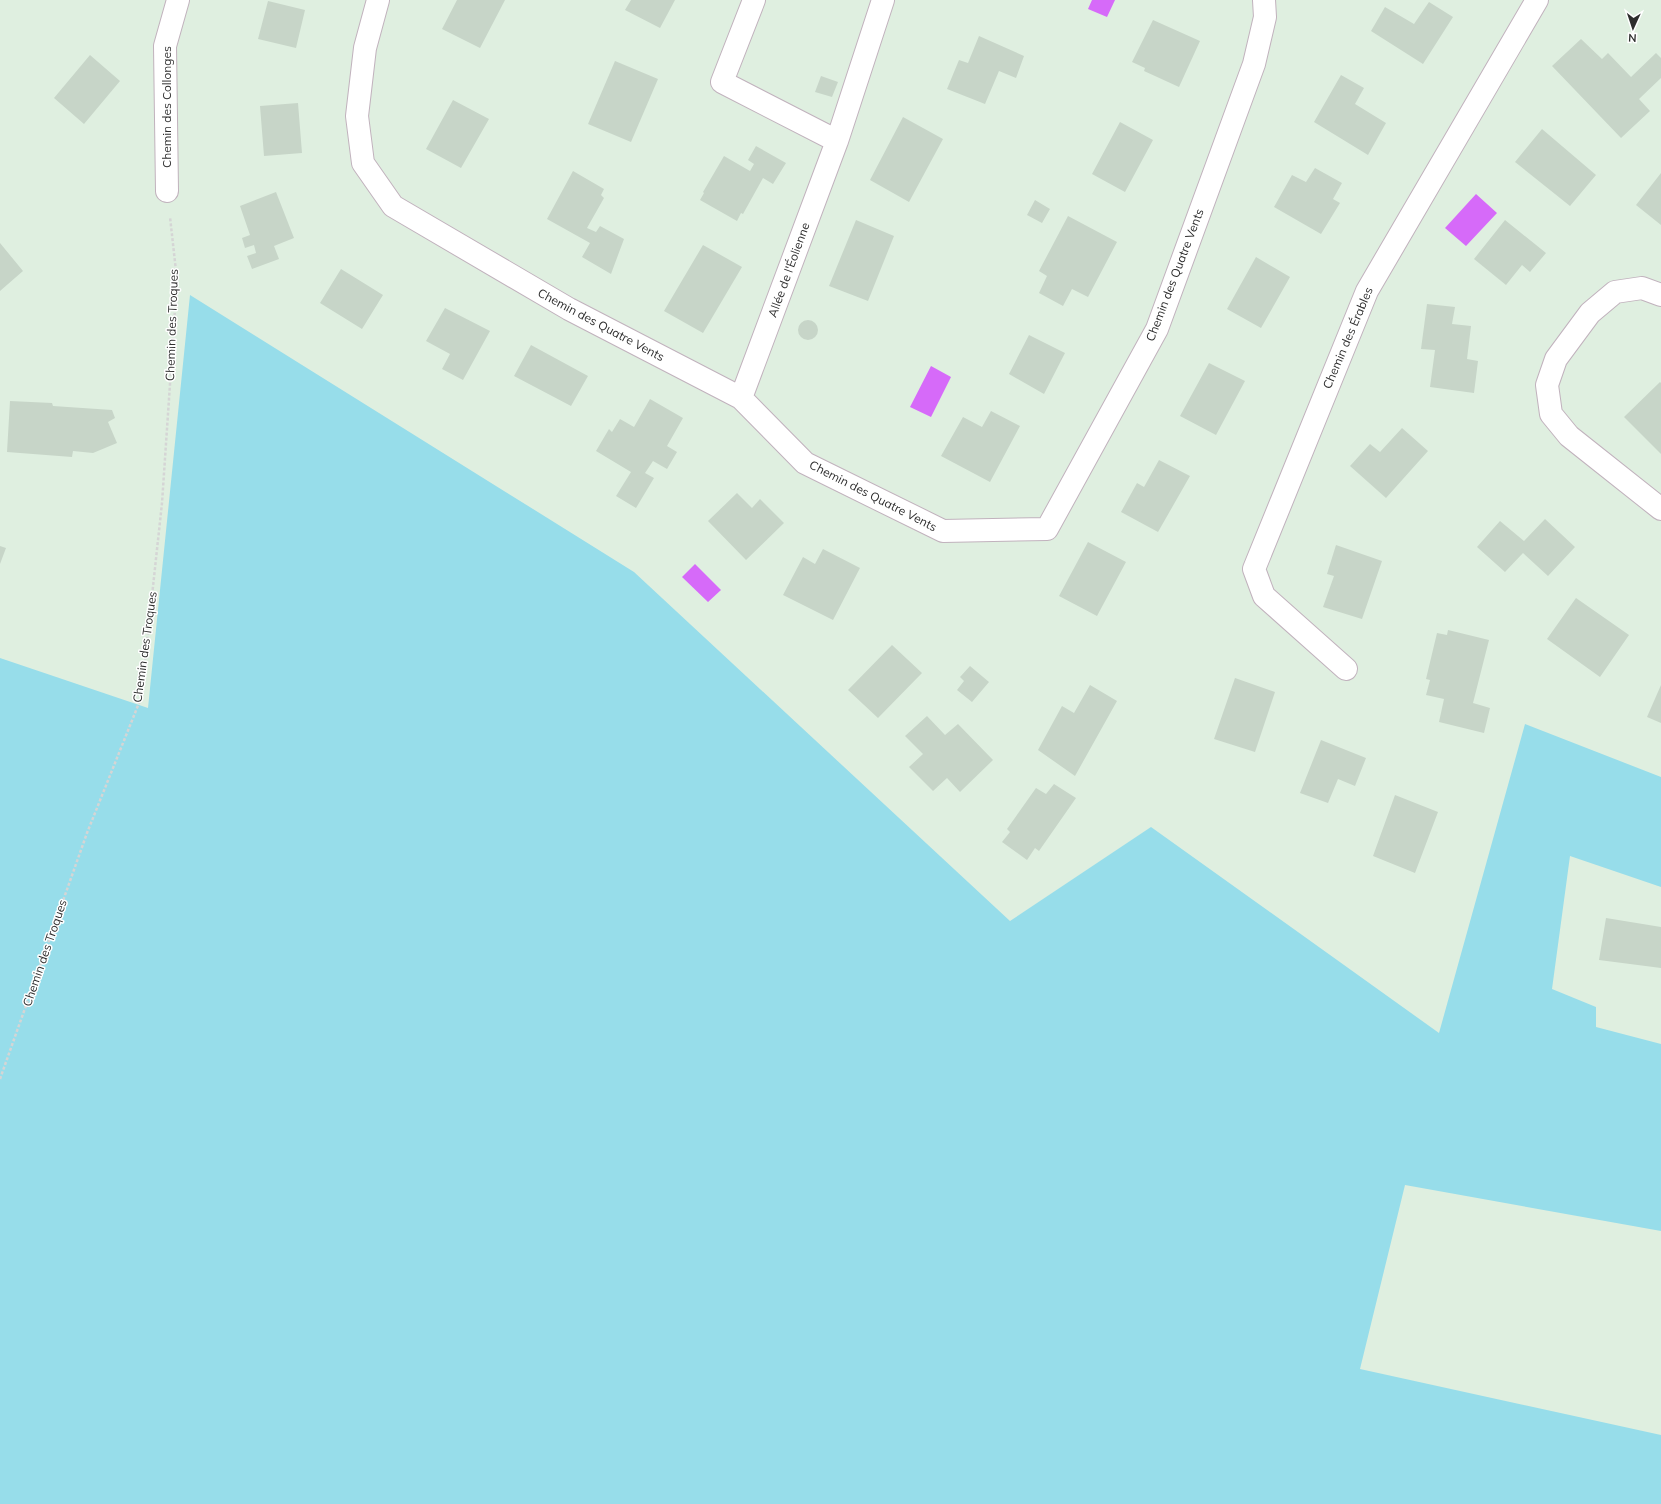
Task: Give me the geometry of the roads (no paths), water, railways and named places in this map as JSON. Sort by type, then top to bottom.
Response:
[{"type":"street","name":"Chemin des Collonges","points":[[167,191],[165,46],[178,0]]},
{"type":"street","name":"Chemin des Quatre Vents","points":[[378,0],[365,48],[357,116],[363,164],[393,206],[569,309],[741,398],[805,463],[943,531],[1047,529],[1157,329],[1254,64],[1265,17],[1264,0]]},
{"type":"street","points":[[754,0],[722,82],[837,142]]},
{"type":"street","name":"Allée de l'Éolienne","points":[[741,398],[837,142],[883,0]]},
{"type":"street","name":"Chemin des Érables","points":[[1346,669],[1264,596],[1254,568],[1367,291],[1537,0]]},
{"type":"street","points":[[1661,295],[1642,288],[1615,292],[1590,313],[1556,359],[1547,385],[1551,414],[1569,436],[1661,509]]}]
